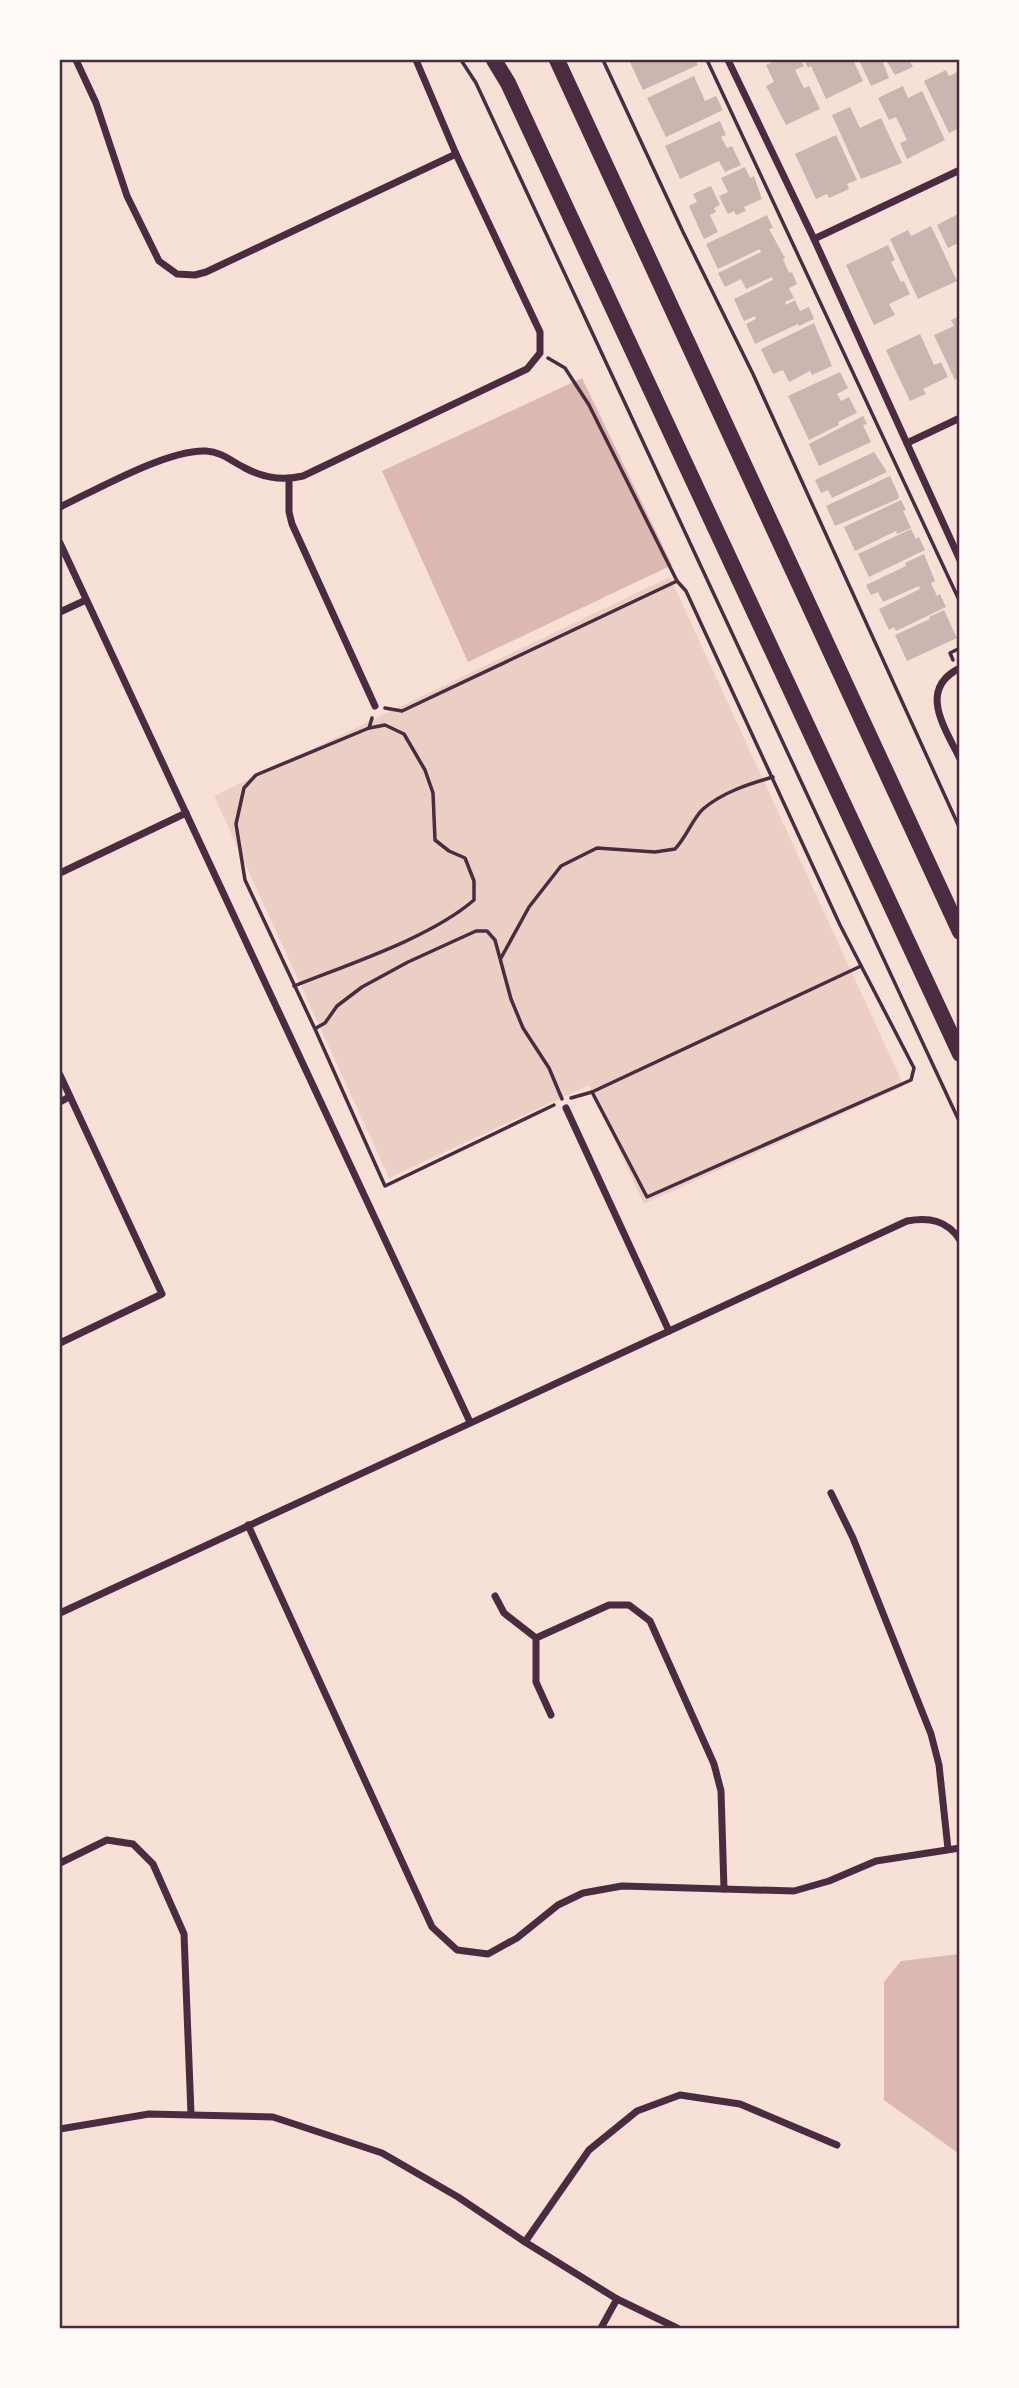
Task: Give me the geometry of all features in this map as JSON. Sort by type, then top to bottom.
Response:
[{"type":"main road","points":[[494,60],[513,95],[960,1054]]},
{"type":"main road","points":[[557,60],[960,932]]},
{"type":"street","points":[[76,60],[96,103],[127,196],[159,261],[177,274],[195,275],[206,272],[456,154]]},
{"type":"street","points":[[60,507],[163,459],[185,452],[215,452],[262,475],[289,479],[315,471],[517,375],[527,369],[540,353],[540,332],[415,60]]},
{"type":"street","points":[[728,60],[814,239],[960,560]]},
{"type":"street","points":[[814,239],[960,170]]},
{"type":"street","points":[[907,443],[960,418]]},
{"type":"street","points":[[289,479],[289,512],[292,524],[375,706]]},
{"type":"street","points":[[60,543],[470,1422]]},
{"type":"street","points":[[60,612],[86,600]]},
{"type":"street","points":[[960,668],[948,673],[940,684],[936,700],[940,719],[960,759]]},
{"type":"street","points":[[60,873],[186,813]]},
{"type":"street","points":[[60,1075],[162,1294],[60,1343]]},
{"type":"street","points":[[60,1102],[69,1097]]},
{"type":"street","points":[[564,1104],[669,1331]]},
{"type":"street","points":[[60,1613],[907,1221],[922,1219],[940,1222],[953,1230],[960,1240]]},
{"type":"street","points":[[831,1493],[853,1538],[931,1734],[939,1765],[948,1849]]},
{"type":"street","points":[[248,1525],[432,1927],[457,1950],[488,1954],[517,1938],[558,1905],[583,1894],[622,1886],[794,1891],[829,1881],[876,1861],[960,1848]]},
{"type":"street","points":[[495,1596],[504,1613],[536,1638]]},
{"type":"street","points":[[536,1638],[609,1605],[629,1605],[650,1621],[714,1764],[721,1791],[724,1889]]},
{"type":"street","points":[[536,1638],[536,1682],[551,1715]]},
{"type":"street","points":[[60,1863],[107,1840],[133,1844],[153,1864],[184,1934],[191,2114]]},
{"type":"street","points":[[525,2242],[589,2150],[637,2111],[680,2095],[740,2104],[837,2145]]},
{"type":"street","points":[[60,2129],[149,2114],[273,2117],[382,2153],[458,2197],[617,2299],[677,2329]]},
{"type":"street","points":[[601,2329],[617,2299]]},
{"type":"path","points":[[460,60],[476,83],[960,1123]]},
{"type":"path","points":[[603,60],[753,374],[960,829]]},
{"type":"path","points":[[707,60],[960,602]]},
{"type":"path","points":[[540,353],[565,368],[589,405],[677,581],[686,591],[861,966],[914,1069],[911,1080],[647,1197],[592,1092]]},
{"type":"path","points":[[369,728],[375,706],[402,711],[677,581]]},
{"type":"path","points":[[295,986],[390,948],[458,914],[474,900],[474,881],[465,858],[449,851],[435,839],[433,793],[425,770],[404,734],[385,725],[369,728],[256,775],[244,788],[236,824],[245,880],[385,1186],[861,966]]},
{"type":"path","points":[[500,959],[529,907],[561,866],[597,848],[655,852],[676,849],[686,838],[702,810],[728,793],[773,777]]},
{"type":"path","points":[[315,1029],[325,1023],[337,1006],[362,987],[408,962],[476,931],[487,931],[495,940],[511,999],[523,1028],[549,1068],[564,1104]]},
{"type":"shaded area","points":[[582,378],[672,565],[468,662],[382,471]]},
{"type":"shaded area","points":[[670,577],[904,1086],[644,1204],[589,1085],[389,1178],[214,796]]},
{"type":"shaded area","points":[[959,1954],[958,2153],[884,2100],[884,1982],[901,1961]]},
{"type":"building","points":[[629,60],[695,60],[698,65],[643,90]]},
{"type":"building","points":[[777,60],[801,60],[804,66],[795,70],[804,88],[809,86],[820,109],[786,125],[766,86],[774,82],[766,65]]},
{"type":"building","points":[[804,60],[853,60],[863,81],[826,99],[811,66],[808,68]]},
{"type":"building","points":[[859,60],[882,60],[889,78],[871,86]]},
{"type":"building","points":[[886,60],[909,60],[913,67],[895,75]]},
{"type":"building","points":[[946,70],[949,76],[960,71],[960,128],[949,133],[924,81]]},
{"type":"building","points":[[694,76],[705,101],[716,96],[723,110],[666,137],[647,98]]},
{"type":"building","points":[[903,86],[908,98],[922,91],[945,140],[907,159],[900,143],[907,140],[896,117],[889,120],[878,98]]},
{"type":"building","points":[[850,107],[860,128],[881,118],[902,163],[861,179],[832,115]]},
{"type":"building","points":[[720,121],[726,135],[721,137],[727,148],[732,146],[741,165],[725,172],[719,161],[680,179],[665,146]]},
{"type":"building","points":[[836,135],[857,180],[847,184],[849,189],[829,198],[827,194],[816,199],[795,154]]},
{"type":"building","points":[[745,167],[750,178],[754,176],[762,199],[744,207],[746,211],[736,215],[734,211],[728,214],[719,196],[728,192],[721,178]]},
{"type":"building","points":[[711,186],[720,205],[714,208],[716,212],[710,215],[718,232],[704,239],[689,206],[697,202],[693,194]]},
{"type":"building","points":[[960,213],[960,242],[948,248],[937,225]]},
{"type":"building","points":[[767,215],[773,228],[769,229],[785,258],[783,259],[789,273],[792,272],[797,284],[789,288],[794,298],[785,302],[786,305],[795,300],[800,311],[809,307],[814,319],[755,344],[746,324],[756,319],[755,316],[744,321],[734,299],[773,280],[772,277],[746,289],[741,279],[725,287],[718,273],[761,252],[760,249],[718,269],[706,244]]},
{"type":"building","points":[[931,226],[957,281],[918,299],[890,239],[908,230],[911,236]]},
{"type":"building","points":[[888,245],[895,260],[891,262],[910,294],[889,304],[895,315],[874,325],[846,265]]},
{"type":"building","points":[[960,316],[960,377],[955,380],[934,335],[954,326],[951,320]]},
{"type":"building","points":[[814,323],[832,366],[812,375],[810,371],[789,382],[783,370],[773,374],[761,349]]},
{"type":"building","points":[[920,334],[934,365],[941,362],[948,377],[923,389],[926,394],[910,401],[886,350]]},
{"type":"building","points":[[840,372],[848,388],[837,394],[841,401],[849,397],[857,413],[809,440],[788,396]]},
{"type":"building","points":[[863,416],[867,424],[863,425],[871,442],[819,466],[809,444]]},
{"type":"building","points":[[874,452],[887,472],[832,498],[828,490],[821,493],[815,480]]},
{"type":"building","points":[[890,476],[898,499],[835,526],[826,506]]},
{"type":"building","points":[[901,500],[911,528],[897,534],[896,531],[855,551],[844,527]]},
{"type":"building","points":[[911,529],[916,539],[919,537],[925,550],[869,577],[858,554]]},
{"type":"building","points":[[924,554],[935,581],[931,583],[946,607],[896,631],[894,627],[889,630],[879,609],[920,589],[919,586],[883,602],[878,592],[871,595],[866,585]]},
{"type":"building","points":[[944,610],[957,638],[907,661],[895,635]]}]
